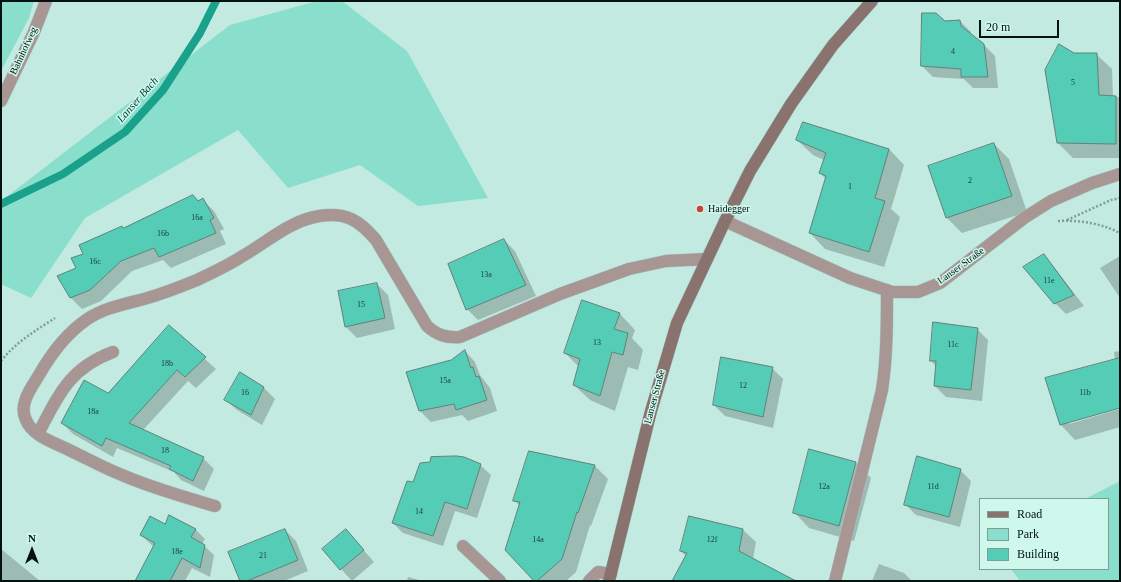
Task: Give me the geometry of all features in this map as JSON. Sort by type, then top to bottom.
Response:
[{"type":"main road","name":"Lanser Straße","points":[[610,578],[651,411],[677,323],[750,171],[791,104],[833,45],[872,1]]},
{"type":"street","name":"Bahnhofweg","points":[[1,101],[34,32],[46,1]]},
{"type":"street","name":"Lanser Straße","points":[[725,221],[850,278],[892,292],[918,292],[940,283],[1024,218],[1051,201],[1092,183],[1120,174]]},
{"type":"street","points":[[215,506],[158,490],[121,475],[38,434],[26,420],[24,405],[27,396],[49,358],[67,336],[86,320],[105,310],[161,294],[198,279],[241,257],[278,233],[304,219],[320,216],[338,215],[355,220],[366,229],[376,240],[427,326],[435,333],[448,338],[460,337],[560,294],[629,270],[666,261],[707,259]]},
{"type":"street","points":[[835,581],[882,390],[886,366],[887,290]]},
{"type":"street","points":[[38,434],[58,396],[68,382],[89,363],[98,357],[113,352]]},
{"type":"street","points":[[463,546],[500,581]]},
{"type":"street","points":[[589,581],[598,572],[610,578]]},
{"type":"path","points":[[1065,221],[1111,200],[1120,198]]},
{"type":"path","points":[[1058,221],[1088,222],[1110,228],[1120,233]]},
{"type":"green space","points":[[1,1],[34,1],[29,18],[1,71]]},
{"type":"green space","points":[[317,1],[342,1],[407,51],[488,198],[418,206],[360,165],[288,188],[238,130],[85,218],[31,298],[1,284],[1,201],[230,25]]},
{"type":"green space","points":[[1120,481],[1120,581],[1020,581],[1012,570],[1109,570],[1109,498],[1087,498]]},
{"type":"building","points":[[922,13],[936,13],[945,21],[960,20],[961,26],[984,44],[988,77],[961,77],[961,69],[921,66]]},
{"type":"building","points":[[1059,44],[1074,53],[1097,53],[1099,95],[1116,96],[1116,144],[1057,143],[1045,70]]},
{"type":"building","points":[[803,122],[889,149],[875,198],[885,201],[869,252],[809,233],[826,176],[819,173],[826,153],[796,140]]},
{"type":"building","points":[[994,143],[1012,196],[946,218],[928,166]]},
{"type":"building","points":[[193,195],[198,201],[203,198],[214,218],[210,220],[216,233],[159,257],[154,248],[121,261],[90,290],[70,298],[57,276],[76,268],[71,258],[83,254],[79,245],[122,226],[123,228]]},
{"type":"building","points":[[504,239],[526,285],[466,310],[448,264]]},
{"type":"building","points":[[1044,254],[1074,295],[1054,304],[1023,267]]},
{"type":"building","points":[[377,283],[385,318],[345,327],[338,291]]},
{"type":"building","points":[[582,300],[620,313],[614,329],[628,333],[623,355],[612,352],[600,396],[573,385],[580,359],[564,353]]},
{"type":"building","points":[[933,322],[978,328],[971,390],[934,386],[936,361],[930,361]]},
{"type":"building","points":[[169,325],[206,357],[185,377],[177,370],[129,423],[204,457],[193,481],[169,469],[171,466],[106,438],[102,446],[61,423],[84,380],[108,393]]},
{"type":"building","points":[[465,350],[471,368],[473,367],[476,377],[479,376],[487,400],[456,410],[454,404],[419,411],[406,372],[451,360]]},
{"type":"building","points":[[721,357],[773,367],[763,417],[713,405]]},
{"type":"building","points":[[1120,358],[1120,408],[1060,425],[1045,378]]},
{"type":"building","points":[[240,372],[264,387],[251,415],[224,400]]},
{"type":"building","points":[[809,449],[856,462],[839,526],[793,513]]},
{"type":"building","points":[[529,451],[595,465],[578,513],[577,512],[562,559],[537,581],[534,581],[505,550],[520,502],[513,501]]},
{"type":"building","points":[[917,456],[961,469],[949,517],[904,505]]},
{"type":"building","points":[[431,457],[464,457],[481,464],[467,509],[445,502],[433,536],[392,523],[407,481],[413,482],[420,463],[430,462]]},
{"type":"building","points":[[169,515],[196,529],[191,537],[205,545],[200,568],[182,558],[170,581],[135,581],[155,543],[140,535],[150,516],[165,524]]},
{"type":"building","points":[[689,516],[743,529],[739,551],[796,581],[672,581],[687,553],[680,551]]},
{"type":"building","points":[[285,529],[298,560],[247,581],[240,581],[228,552]]},
{"type":"building","points":[[346,529],[364,550],[340,570],[322,549]]},
{"type":"waterway","name":"Lanser Bach","points":[[1,204],[63,174],[125,132],[163,90],[200,33],[216,1]]},
{"type":"place","name":"Haidegger","points":[[700,209]]}]
